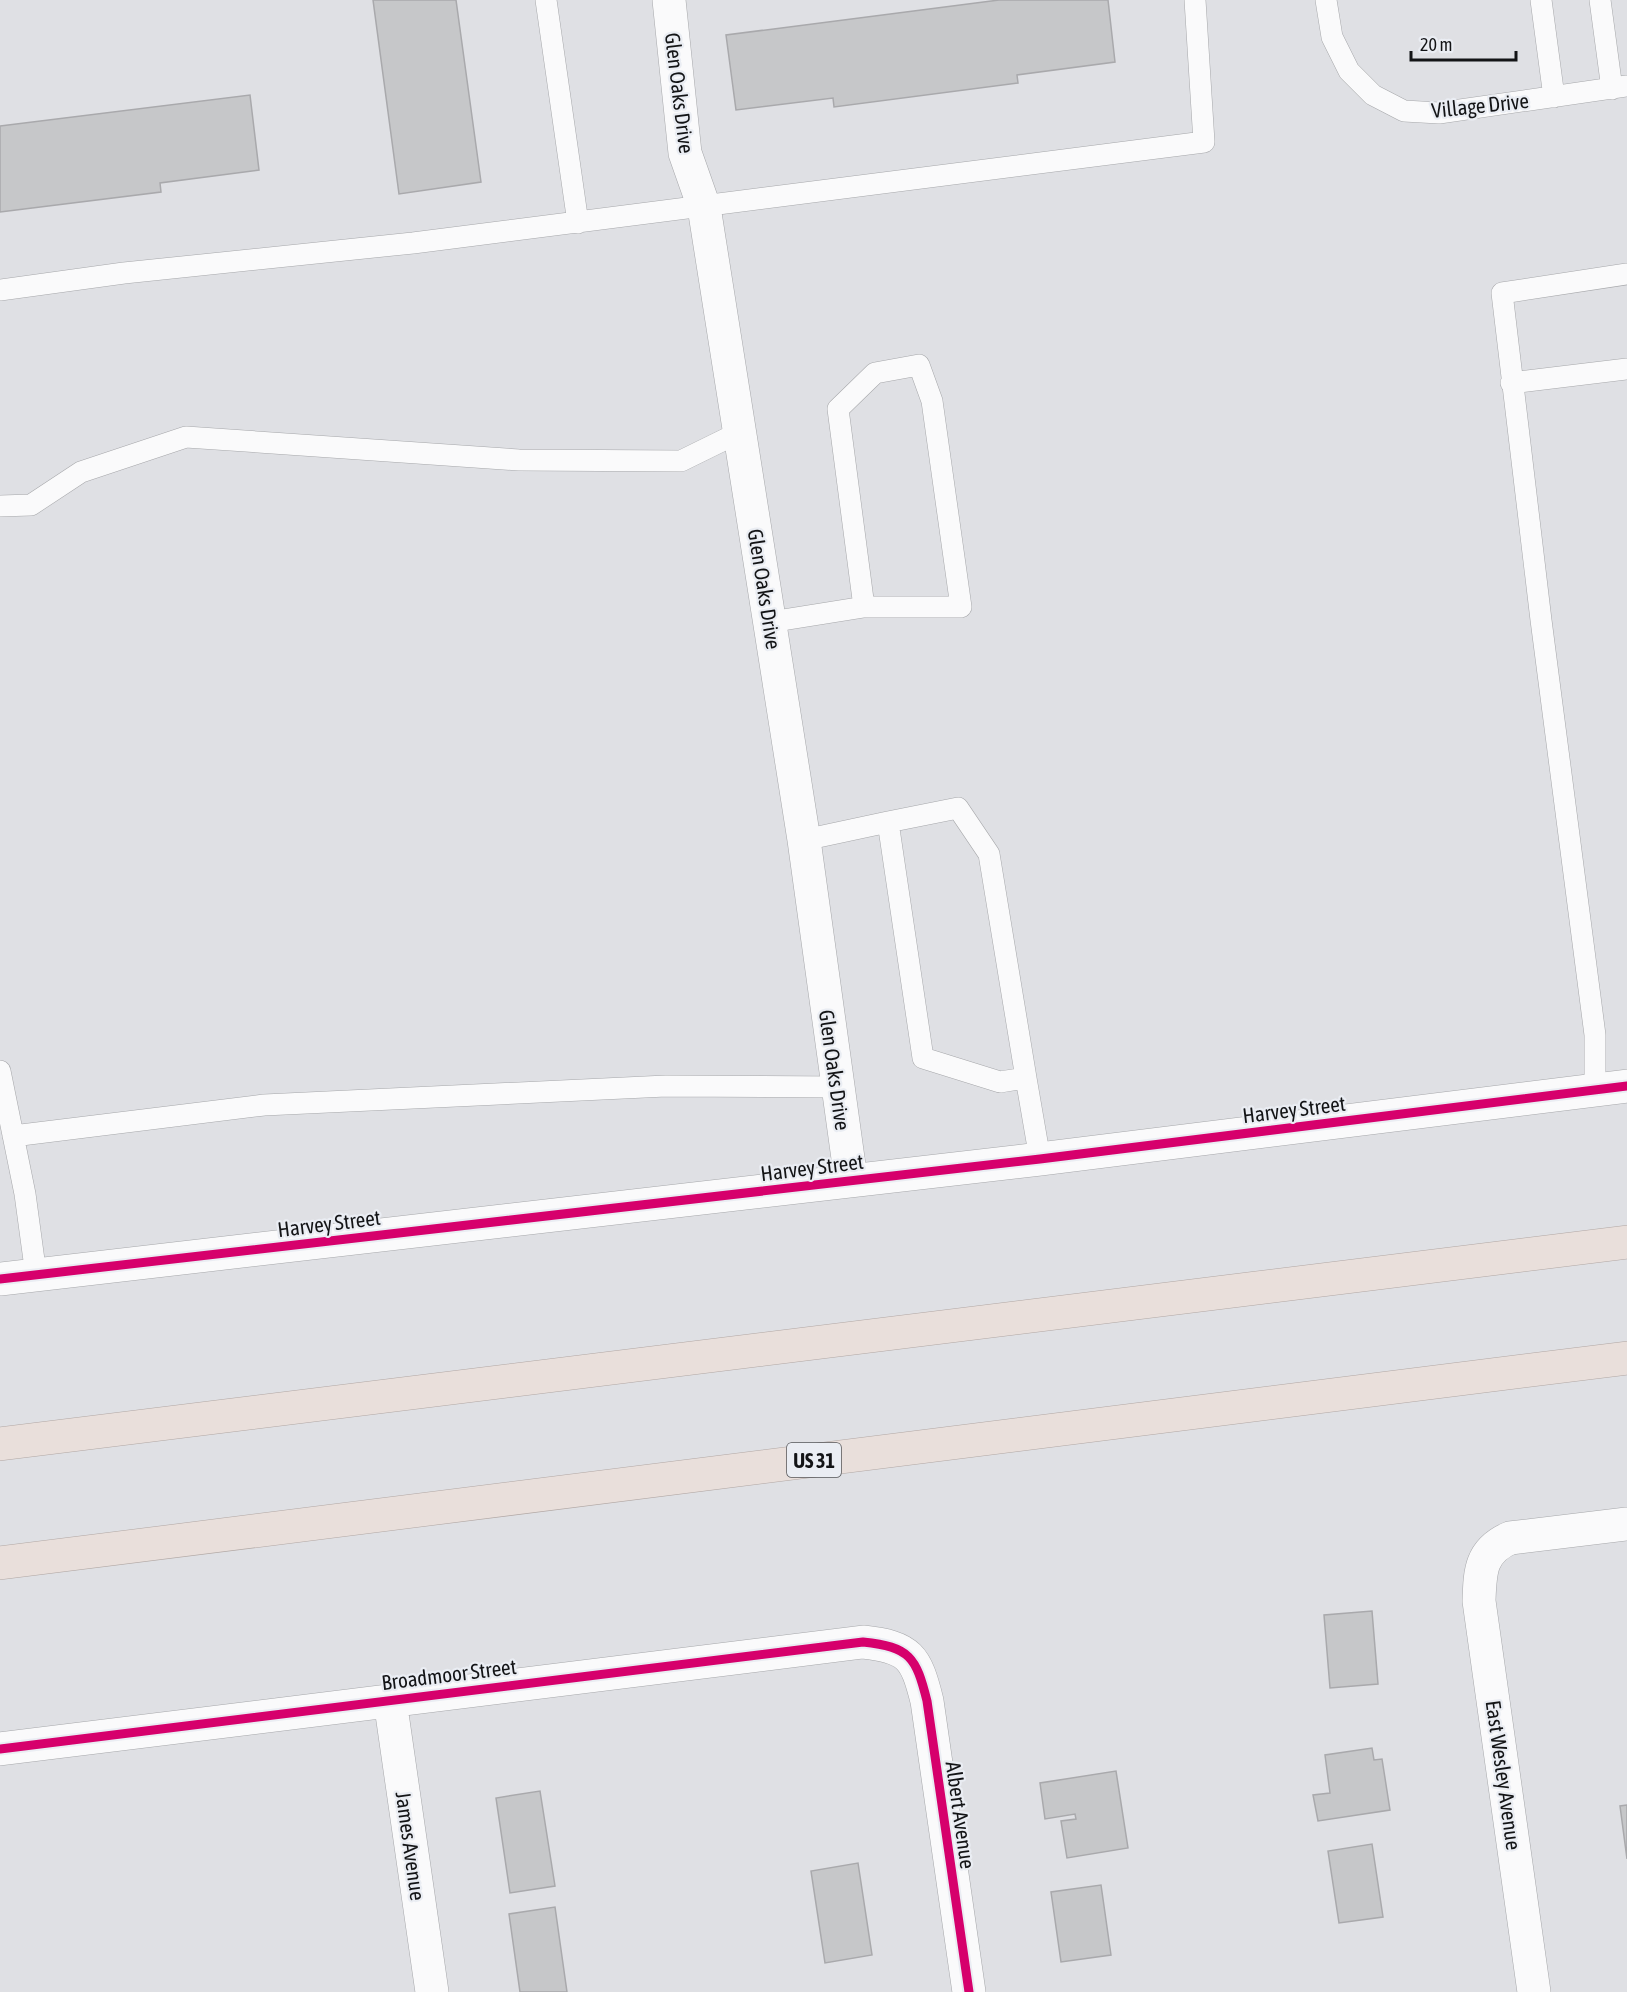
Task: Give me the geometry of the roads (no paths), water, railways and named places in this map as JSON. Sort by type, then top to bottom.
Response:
[{"type":"highway","points":[[0,1444],[1627,1242]]},
{"type":"highway","name":"US 31","points":[[0,1563],[1627,1358]]},
{"type":"street","name":"Glen Oaks Drive","points":[[669,0],[686,153],[704,207],[740,432],[804,840],[850,1180]]},
{"type":"street","name":"Harvey Street","points":[[0,1280],[1040,1159],[1627,1086]]},
{"type":"street","name":"East Wesley Avenue","points":[[1534,1992],[1479,1601],[1480,1580],[1485,1558],[1496,1544],[1510,1538],[1627,1524]]},
{"type":"street","name":"Broadmoor Street","points":[[0,1749],[863,1642],[887,1645],[902,1651]]},
{"type":"street","name":"Albert Avenue","points":[[902,1651],[913,1660],[927,1701],[969,1992]]},
{"type":"street","name":"James Avenue","points":[[390,1700],[432,1992]]},
{"type":"lane","points":[[546,0],[578,223]]},
{"type":"lane","points":[[0,290],[124,273],[413,243],[578,223],[1204,142],[1195,0]]},
{"type":"lane","name":"Village Drive","points":[[1326,0],[1332,37],[1348,71],[1373,95],[1404,111],[1439,113],[1619,88]]},
{"type":"lane","points":[[1541,0],[1554,97]]},
{"type":"lane","points":[[1600,0],[1619,88]]},
{"type":"lane","points":[[1595,1090],[1595,1035],[1511,383],[1502,293],[1627,274]]},
{"type":"lane","points":[[770,622],[864,607],[962,607],[932,401],[919,365],[874,373],[838,409],[864,607]]},
{"type":"lane","points":[[1511,383],[1627,369]]},
{"type":"lane","points":[[0,506],[31,505],[81,472],[186,437],[519,460],[681,460],[740,432]]},
{"type":"lane","points":[[804,840],[958,808],[989,854],[1040,1159]]},
{"type":"lane","points":[[888,822],[923,1058],[1000,1082],[1026,1078]]},
{"type":"lane","points":[[0,1071],[25,1194],[36,1275]]},
{"type":"lane","points":[[13,1136],[264,1105],[666,1086],[837,1087]]}]
